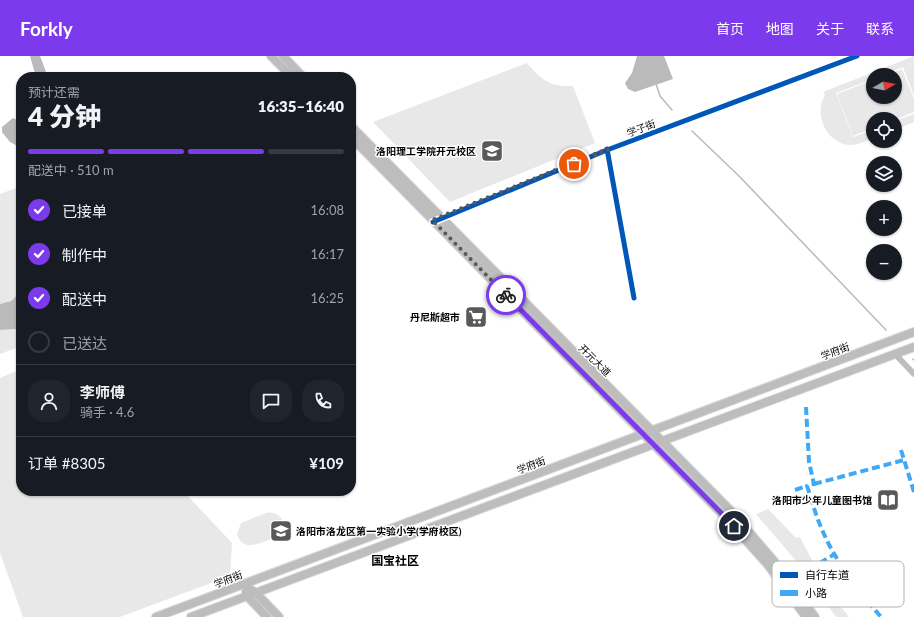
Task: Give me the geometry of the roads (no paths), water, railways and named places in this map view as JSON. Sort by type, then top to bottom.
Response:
[{"type":"main road","points":[[272,56],[287,72]]},
{"type":"main road","points":[[283,56],[298,72]]},
{"type":"main road","name":"开元大道","points":[[356,131],[437,219],[725,516],[772,570]]},
{"type":"main road","name":"开元大道","points":[[356,142],[652,430],[731,511],[775,561]]},
{"type":"main road","name":"学府街","points":[[156,617],[914,332]]},
{"type":"main road","points":[[191,617],[248,597],[661,440],[914,347]]},
{"type":"main road","points":[[819,368],[823,381]]},
{"type":"main road","points":[[243,584],[256,593],[279,617]]},
{"type":"main road","points":[[243,584],[248,597],[267,617]]},
{"type":"main road","name":"开元大道","points":[[799,607],[806,617]]},
{"type":"main road","name":"开元大道","points":[[808,607],[815,617]]},
{"type":"street","name":"学子街","points":[[437,219],[607,149],[852,56]]},
{"type":"street","name":"学子街","points":[[607,149],[857,56]]},
{"type":"street","points":[[607,149],[634,298]]},
{"type":"street","points":[[895,354],[914,374]]},
{"type":"waterway","points":[[656,84],[660,96],[672,110]]},
{"type":"waterway","points":[[692,131],[740,177],[886,330]]},
{"type":"place","name":"洛阳理工学院开元校区","points":[[492,151]]},
{"type":"place","name":"丹尼斯超市","points":[[476,317]]},
{"type":"place","name":"洛阳市少年儿童图书馆","points":[[888,500]]},
{"type":"place","name":"洛阳市洛龙区第一实验小学(学府校区)","points":[[281,531]]},
{"type":"district","name":"国宝社区","points":[[395,561]]}]
